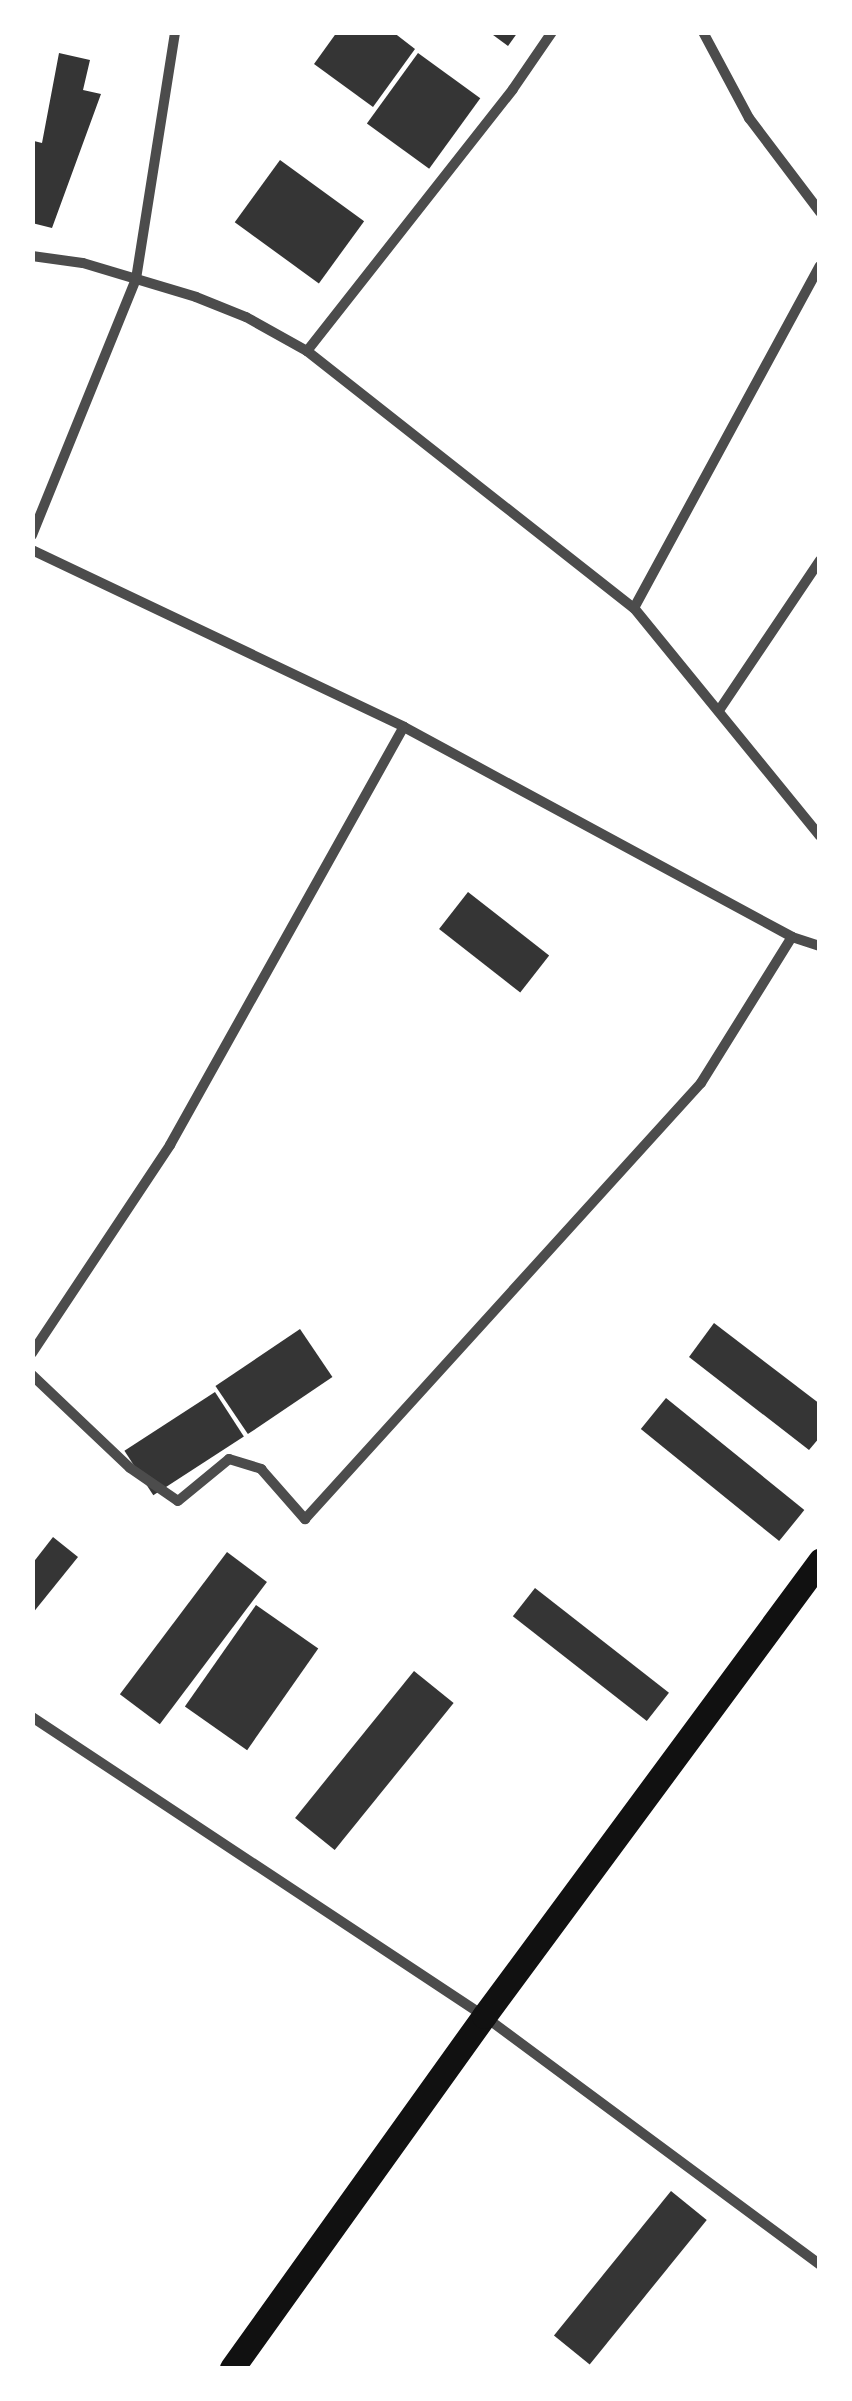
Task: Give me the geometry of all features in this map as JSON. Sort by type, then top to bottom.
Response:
[{"type":"main road","points":[[232,2368],[484,2016],[820,1561]]},
{"type":"street","points":[[32,535],[136,279],[175,32]]},
{"type":"street","points":[[307,351],[514,89],[552,32]]},
{"type":"street","points":[[703,32],[749,118],[820,212]]},
{"type":"street","points":[[32,256],[83,264],[246,316],[307,351],[634,608],[820,836]]},
{"type":"street","points":[[634,608],[820,266]]},
{"type":"street","points":[[32,550],[404,726],[792,937],[820,946]]},
{"type":"street","points":[[720,709],[820,560]]},
{"type":"street","points":[[32,1353],[170,1145],[404,726]]},
{"type":"street","points":[[32,1375],[130,1468],[178,1501],[229,1459],[261,1469],[305,1519],[702,1082],[792,937]]},
{"type":"street","points":[[32,1717],[484,2016],[820,2265]]},
{"type":"building","points":[[337,32],[393,32],[415,49],[373,107],[314,64]]},
{"type":"building","points":[[489,32],[518,32],[508,46]]},
{"type":"building","points":[[59,53],[90,60],[83,90],[101,94],[52,228],[32,223],[32,145],[34,141],[42,143]]},
{"type":"building","points":[[418,53],[480,98],[429,169],[367,123]]},
{"type":"building","points":[[280,160],[364,221],[319,283],[235,222]]},
{"type":"building","points":[[468,892],[549,955],[520,992],[439,929]]},
{"type":"building","points":[[714,1323],[820,1404],[820,1437],[809,1450],[689,1357]]},
{"type":"building","points":[[300,1329],[332,1377],[248,1434],[215,1386]]},
{"type":"building","points":[[215,1392],[244,1436],[153,1495],[124,1451]]},
{"type":"building","points":[[666,1398],[804,1510],[779,1541],[641,1429]]},
{"type":"building","points":[[53,1537],[78,1557],[32,1614],[32,1564]]},
{"type":"building","points":[[227,1552],[267,1582],[160,1724],[120,1694]]},
{"type":"building","points":[[535,1588],[669,1693],[647,1721],[513,1616]]},
{"type":"building","points":[[256,1605],[318,1649],[247,1750],[185,1707]]},
{"type":"building","points":[[414,1671],[454,1703],[335,1850],[295,1818]]},
{"type":"building","points":[[671,2191],[707,2220],[590,2364],[554,2336]]}]
